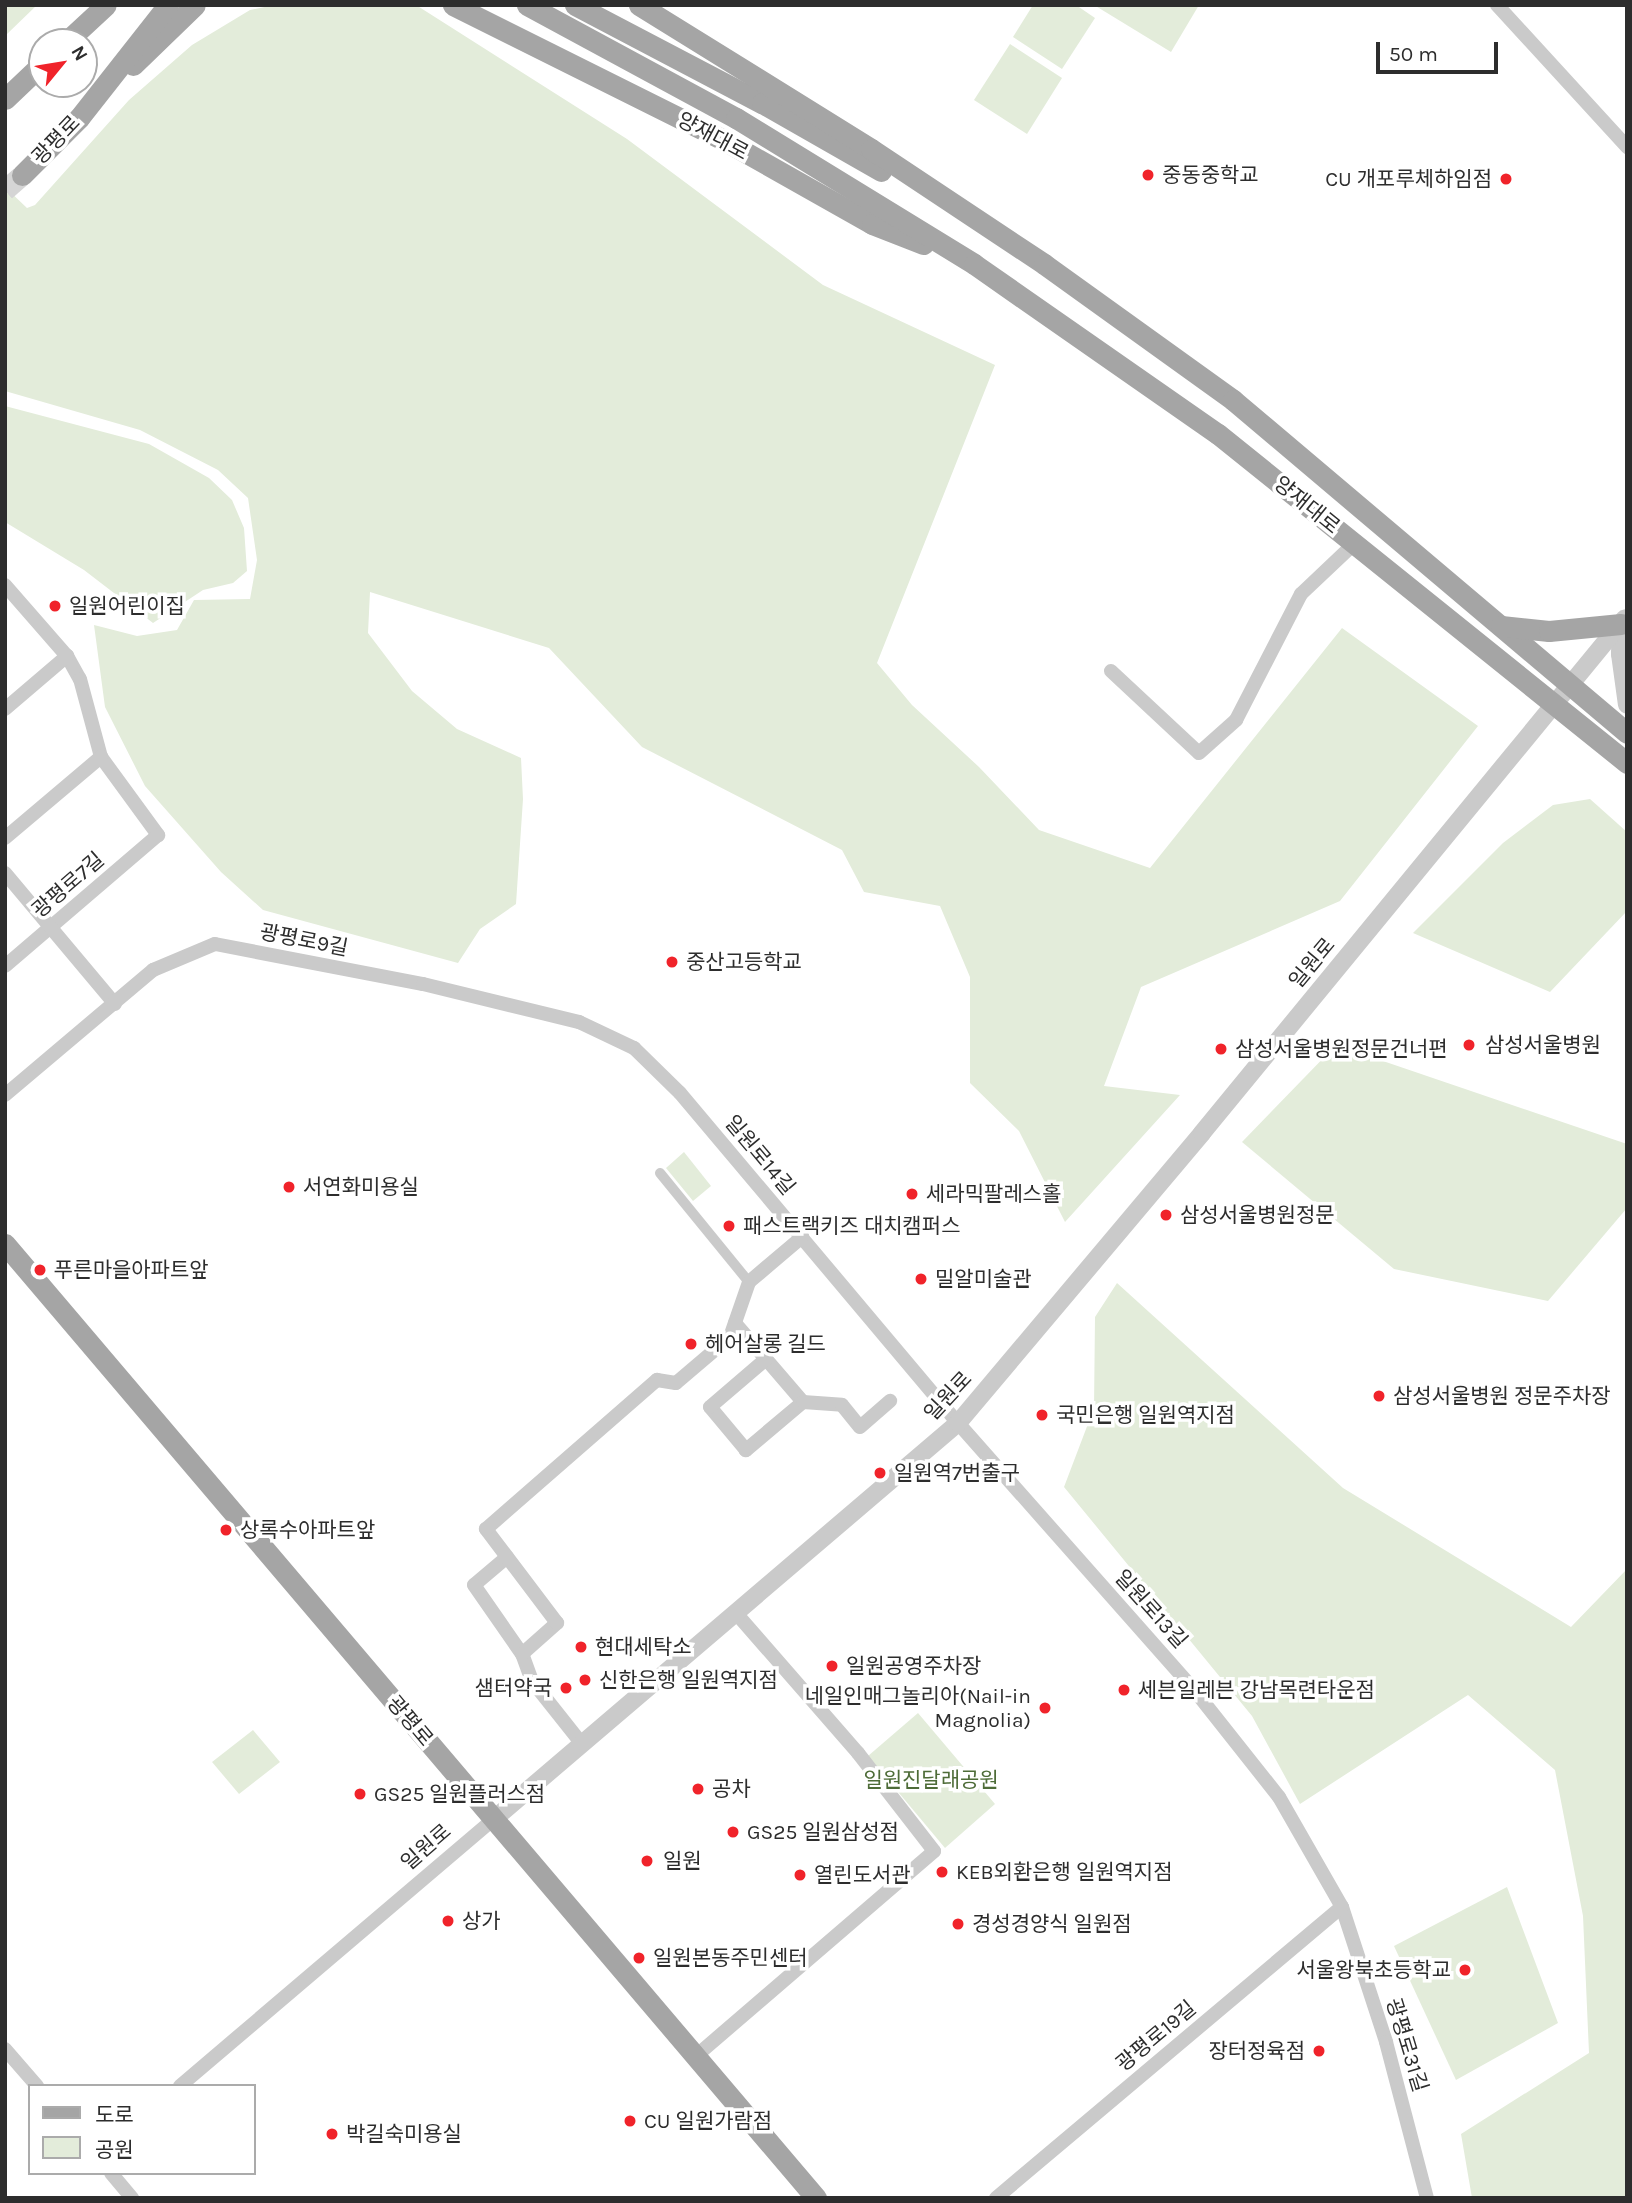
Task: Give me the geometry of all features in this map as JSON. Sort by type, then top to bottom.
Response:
[{"type":"main road","points":[[67,28],[82,5]]},
{"type":"main road","points":[[81,28],[106,5]]},
{"type":"main road","name":"광평로","points":[[22,175],[79,118],[168,5]]},
{"type":"main road","points":[[79,118],[195,5]]},
{"type":"main road","name":"양재대로","points":[[453,5],[722,139],[873,224],[974,264]]},
{"type":"main road","name":"양재대로","points":[[527,5],[736,118],[974,264],[1218,434],[1627,763]]},
{"type":"main road","name":"양재대로","points":[[575,5],[762,103],[1044,264]]},
{"type":"main road","name":"양재대로","points":[[639,5],[871,149],[1044,264],[1233,400],[1627,733]]},
{"type":"main road","points":[[5,99],[28,77]]},
{"type":"main road","points":[[1499,626],[1549,631],[1624,620]]},
{"type":"main road","name":"광평로","points":[[5,1244],[816,2198]]},
{"type":"street","points":[[1497,5],[1627,147]]},
{"type":"street","points":[[1111,671],[1199,753],[1236,720],[1301,594],[1354,543]]},
{"type":"street","points":[[5,585],[66,656],[80,678],[101,757],[5,838]]},
{"type":"street","points":[[1624,620],[1622,681],[1627,705]]},
{"type":"street","name":"일원로","points":[[182,2084],[958,1423],[1202,1133],[1624,620]]},
{"type":"street","points":[[5,709],[66,656]]},
{"type":"street","name":"광평로7길","points":[[5,966],[158,835],[101,757]]},
{"type":"street","points":[[5,873],[115,1004]]},
{"type":"street","name":"광평로9길","points":[[5,1095],[153,970],[215,944],[423,984],[579,1022],[634,1048]]},
{"type":"street","name":"일원로14길","points":[[634,1048],[680,1093],[958,1423]]},
{"type":"street","points":[[660,1173],[749,1282]]},
{"type":"street","points":[[522,1654],[557,1623],[486,1529],[657,1380],[676,1383],[730,1337],[749,1282],[802,1237]]},
{"type":"street","points":[[735,1323],[803,1402]]},
{"type":"street","points":[[766,1359],[710,1407],[746,1450],[803,1402],[842,1405],[860,1427],[890,1401]]},
{"type":"street","name":"일원로13길","points":[[958,1423],[1195,1691],[1279,1797],[1342,1906]]},
{"type":"street","points":[[508,1557],[474,1585],[522,1654],[532,1681],[582,1744]]},
{"type":"street","points":[[696,2056],[934,1851],[858,1753],[736,1613]]},
{"type":"street","name":"광평로19길","points":[[996,2198],[1342,1906]]},
{"type":"street","name":"광평로31길","points":[[1342,1906],[1386,2042],[1427,2198]]},
{"type":"street","points":[[5,2049],[35,2084]]},
{"type":"street","points":[[113,2175],[132,2198]]},
{"type":"green space","points":[[5,5],[37,5],[5,36]]},
{"type":"green space","points":[[274,5],[416,5],[627,139],[823,285],[995,365],[877,663],[912,705],[979,767],[1039,830],[1150,868],[1342,628],[1478,726],[1340,901],[1141,987],[1104,1086],[1180,1095],[1065,1222],[1019,1131],[970,1083],[970,977],[940,906],[864,892],[842,850],[642,747],[549,648],[370,592],[368,633],[412,691],[457,729],[521,758],[523,799],[516,904],[480,929],[458,963],[263,910],[221,872],[145,786],[105,707],[94,625],[137,636],[177,630],[194,600],[250,599],[257,560],[248,498],[218,470],[140,430],[5,391],[5,187],[27,208],[35,205],[129,100],[192,45],[250,10]]},
{"type":"green space","points":[[1033,5],[1076,5],[1095,18],[1062,69],[1013,37]]},
{"type":"green space","points":[[1094,5],[1199,5],[1171,52]]},
{"type":"green space","points":[[1010,44],[1062,78],[1027,134],[974,100]]},
{"type":"green space","points":[[5,406],[149,444],[209,478],[232,500],[244,528],[247,571],[233,583],[203,590],[153,623],[84,570],[5,522]]},
{"type":"green space","points":[[1590,799],[1627,832],[1627,911],[1550,992],[1413,933],[1503,843],[1553,805]]},
{"type":"green space","points":[[1336,1045],[1627,1144],[1627,1208],[1548,1301],[1394,1269],[1242,1142]]},
{"type":"green space","points":[[684,1152],[711,1186],[693,1201],[666,1168]]},
{"type":"green space","points":[[1117,1283],[1343,1488],[1571,1627],[1627,1569],[1627,2198],[1472,2198],[1461,2134],[1589,2053],[1583,1916],[1555,1770],[1468,1695],[1300,1804],[1252,1716],[1064,1487],[1094,1408],[1095,1317]]},
{"type":"green space","name":"일원진달래공원","points":[[918,1713],[995,1804],[945,1848],[868,1756]]},
{"type":"green space","points":[[253,1730],[280,1762],[239,1794],[212,1762]]},
{"type":"green space","points":[[1507,1887],[1558,2023],[1456,2080],[1394,1946]]},
{"type":"tunnel","points":[[5,190],[22,175]]},
{"type":"place","name":"중동중학교","points":[[1148,175]]},
{"type":"place","name":"CU 개포루체하임점","points":[[1506,179]]},
{"type":"place","name":"일원어린이집","points":[[55,606]]},
{"type":"place","name":"중산고등학교","points":[[672,962]]},
{"type":"place","name":"삼성서울병원","points":[[1469,1045]]},
{"type":"place","name":"삼성서울병원정문건너편","points":[[1221,1049]]},
{"type":"place","name":"서연화미용실","points":[[289,1187]]},
{"type":"place","name":"세라믹팔레스홀","points":[[912,1194]]},
{"type":"place","name":"삼성서울병원정문","points":[[1166,1215]]},
{"type":"place","name":"패스트랙키즈 대치캠퍼스","points":[[729,1226]]},
{"type":"place","name":"푸른마을아파트앞","points":[[40,1270]]},
{"type":"place","name":"밀알미술관","points":[[921,1279]]},
{"type":"place","name":"헤어살롱 길드","points":[[691,1344]]},
{"type":"place","name":"삼성서울병원 정문주차장","points":[[1379,1396]]},
{"type":"place","name":"국민은행 일원역지점","points":[[1042,1415]]},
{"type":"place","name":"일원역7번출구","points":[[880,1473]]},
{"type":"place","name":"상록수아파트앞","points":[[226,1530]]},
{"type":"place","name":"현대세탁소","points":[[581,1647]]},
{"type":"place","name":"일원공영주차장","points":[[832,1666]]},
{"type":"place","name":"신한은행 일원역지점","points":[[585,1680]]},
{"type":"place","name":"샘터약국","points":[[566,1688]]},
{"type":"place","name":"세븐일레븐 강남목련타운점","points":[[1124,1690]]},
{"type":"place","name":"네일인매그놀리아(Nail-in Magnolia)","points":[[1045,1708]]},
{"type":"place","name":"공차","points":[[698,1789]]},
{"type":"place","name":"GS25 일원플러스점","points":[[360,1794]]},
{"type":"place","name":"GS25 일원삼성점","points":[[733,1832]]},
{"type":"place","name":"일원","points":[[647,1861]]},
{"type":"place","name":"KEB외환은행 일원역지점","points":[[942,1872]]},
{"type":"place","name":"열린도서관","points":[[800,1875]]},
{"type":"place","name":"상가","points":[[448,1921]]},
{"type":"place","name":"경성경양식 일원점","points":[[958,1924]]},
{"type":"place","name":"일원본동주민센터","points":[[639,1958]]},
{"type":"place","name":"서울왕북초등학교","points":[[1465,1970]]},
{"type":"place","name":"장터정육점","points":[[1319,2051]]},
{"type":"place","name":"CU 일원가람점","points":[[630,2121]]},
{"type":"place","name":"박길숙미용실","points":[[332,2134]]}]
